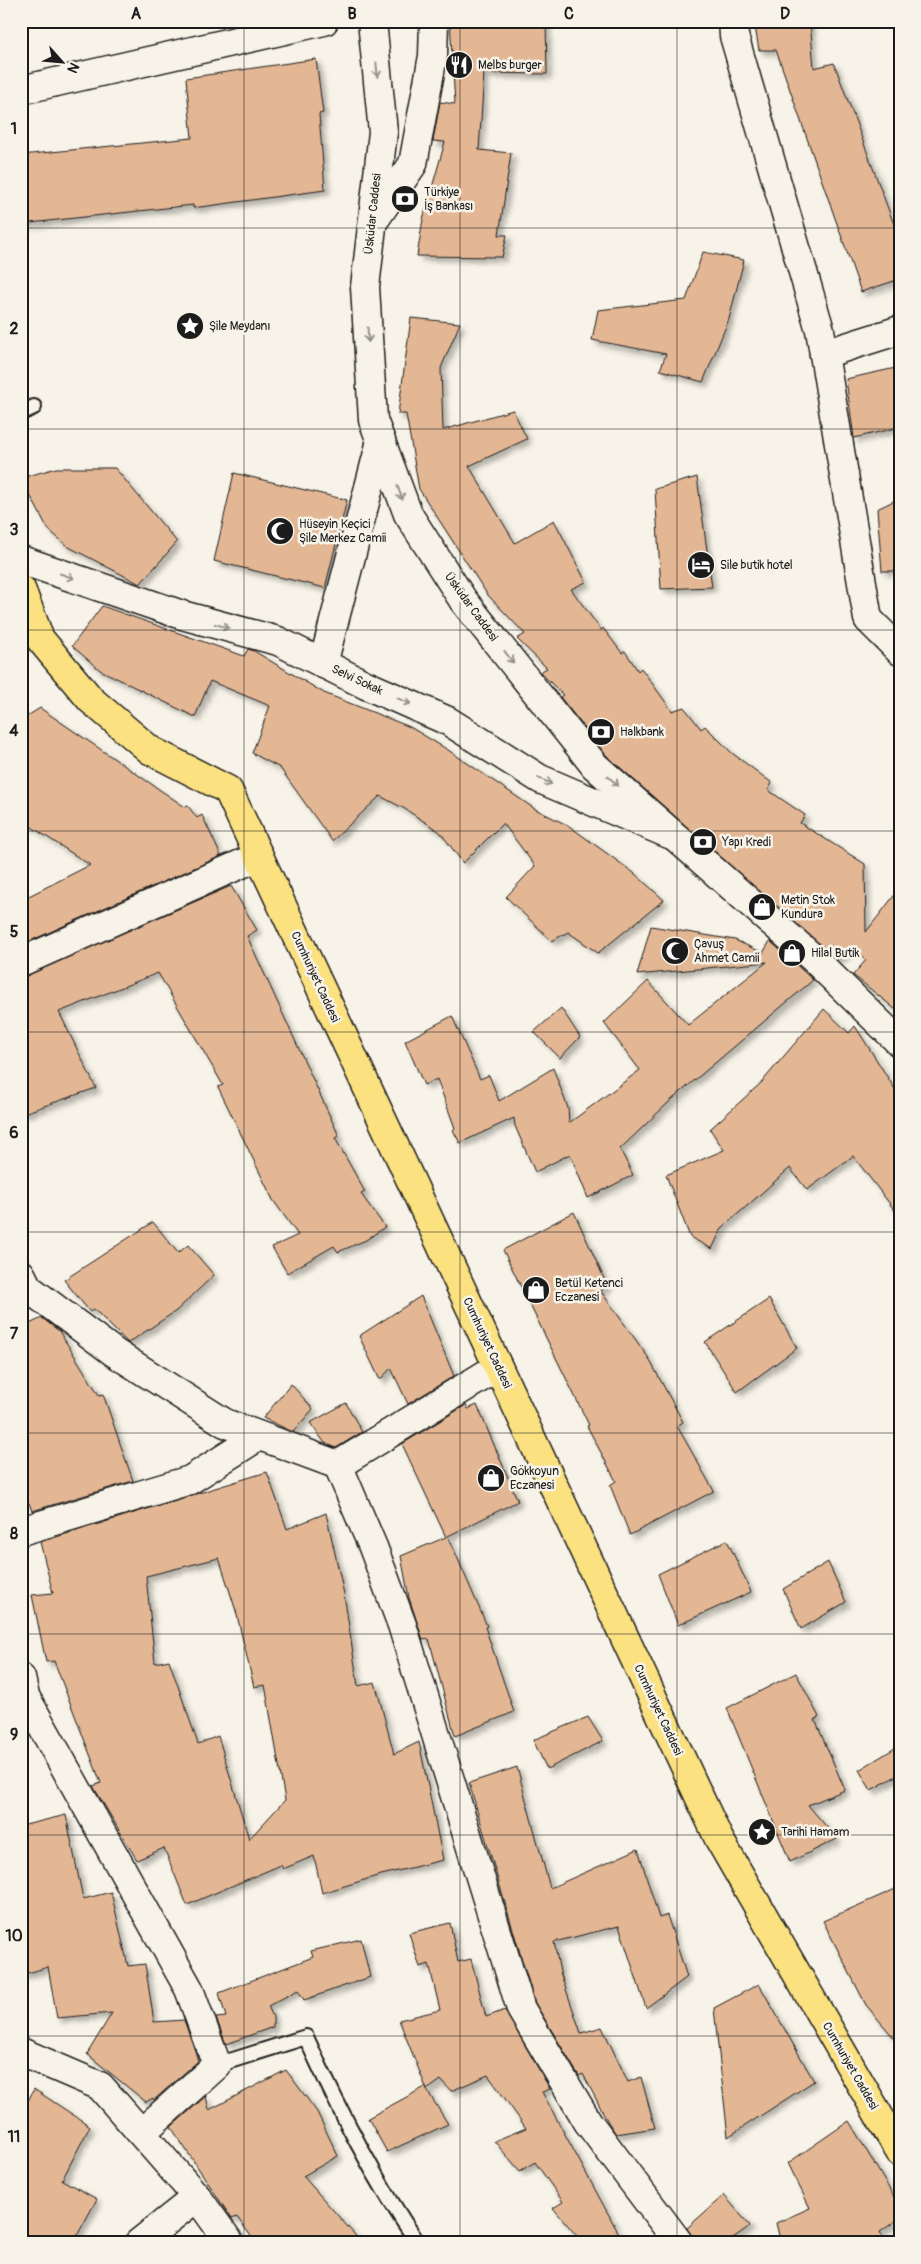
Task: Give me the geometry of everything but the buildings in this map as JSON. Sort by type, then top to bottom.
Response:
[{"type":"main road","name":"Cumhuriyet Caddesi","points":[[21,589],[40,639],[91,700],[150,750],[228,790],[719,1839],[900,2152]]},
{"type":"street","points":[[21,90],[324,21]]},
{"type":"street","name":"Üsküdar Caddesi","points":[[372,21],[383,132],[365,287],[373,420],[408,514],[463,600],[595,766],[814,959],[900,1043]]},
{"type":"street","points":[[373,222],[414,164],[434,56],[434,21]]},
{"type":"street","points":[[733,21],[734,36],[820,330],[868,619],[900,651]]},
{"type":"street","points":[[824,354],[900,330]]},
{"type":"street","points":[[323,664],[381,441]]},
{"type":"street","name":"Selvi Sokak","points":[[21,560],[182,615],[278,641],[366,685],[448,721],[540,779],[677,837]]},
{"type":"street","points":[[21,962],[259,856]]},
{"type":"street","points":[[21,1274],[28,1288],[115,1353],[225,1423],[338,1465],[373,1547],[402,1625],[521,2009],[588,2122],[679,2243]]},
{"type":"street","points":[[338,1465],[498,1367]]},
{"type":"street","points":[[21,1532],[190,1480],[259,1436]]},
{"type":"street","points":[[21,1678],[25,1696],[189,1989],[217,2065],[140,2133]]},
{"type":"street","points":[[21,2052],[100,2086],[197,2197],[230,2243]]},
{"type":"street","points":[[139,2243],[197,2197]]},
{"type":"lane","points":[[21,413],[34,406]]},
{"type":"lane","points":[[217,2065],[306,2037],[335,2102],[369,2165],[418,2243]]},
{"type":"place","name":"Melbs burger","points":[[459,65]]},
{"type":"place","name":"Türkiye İş Bankası","points":[[405,199]]},
{"type":"place","name":"Şile Meydanı","points":[[190,326]]},
{"type":"place","name":"Hüseyin Keçici Şile Merkez Camii","points":[[280,531]]},
{"type":"place","name":"Sile butik hotel","points":[[701,565]]},
{"type":"place","name":"Halkbank","points":[[601,732]]},
{"type":"place","name":"Yapı Kredi","points":[[703,842]]},
{"type":"place","name":"Metin Stok Kundura","points":[[762,907]]},
{"type":"place","name":"Çavuş Ahmet Camii","points":[[675,951]]},
{"type":"place","name":"Hilal Butik","points":[[792,953]]},
{"type":"place","name":"Betül Ketenci Eczanesi","points":[[536,1290]]},
{"type":"place","name":"Gökkoyun Eczanesi","points":[[491,1478]]},
{"type":"place","name":"Tarihi Hamam","points":[[762,1832]]}]
